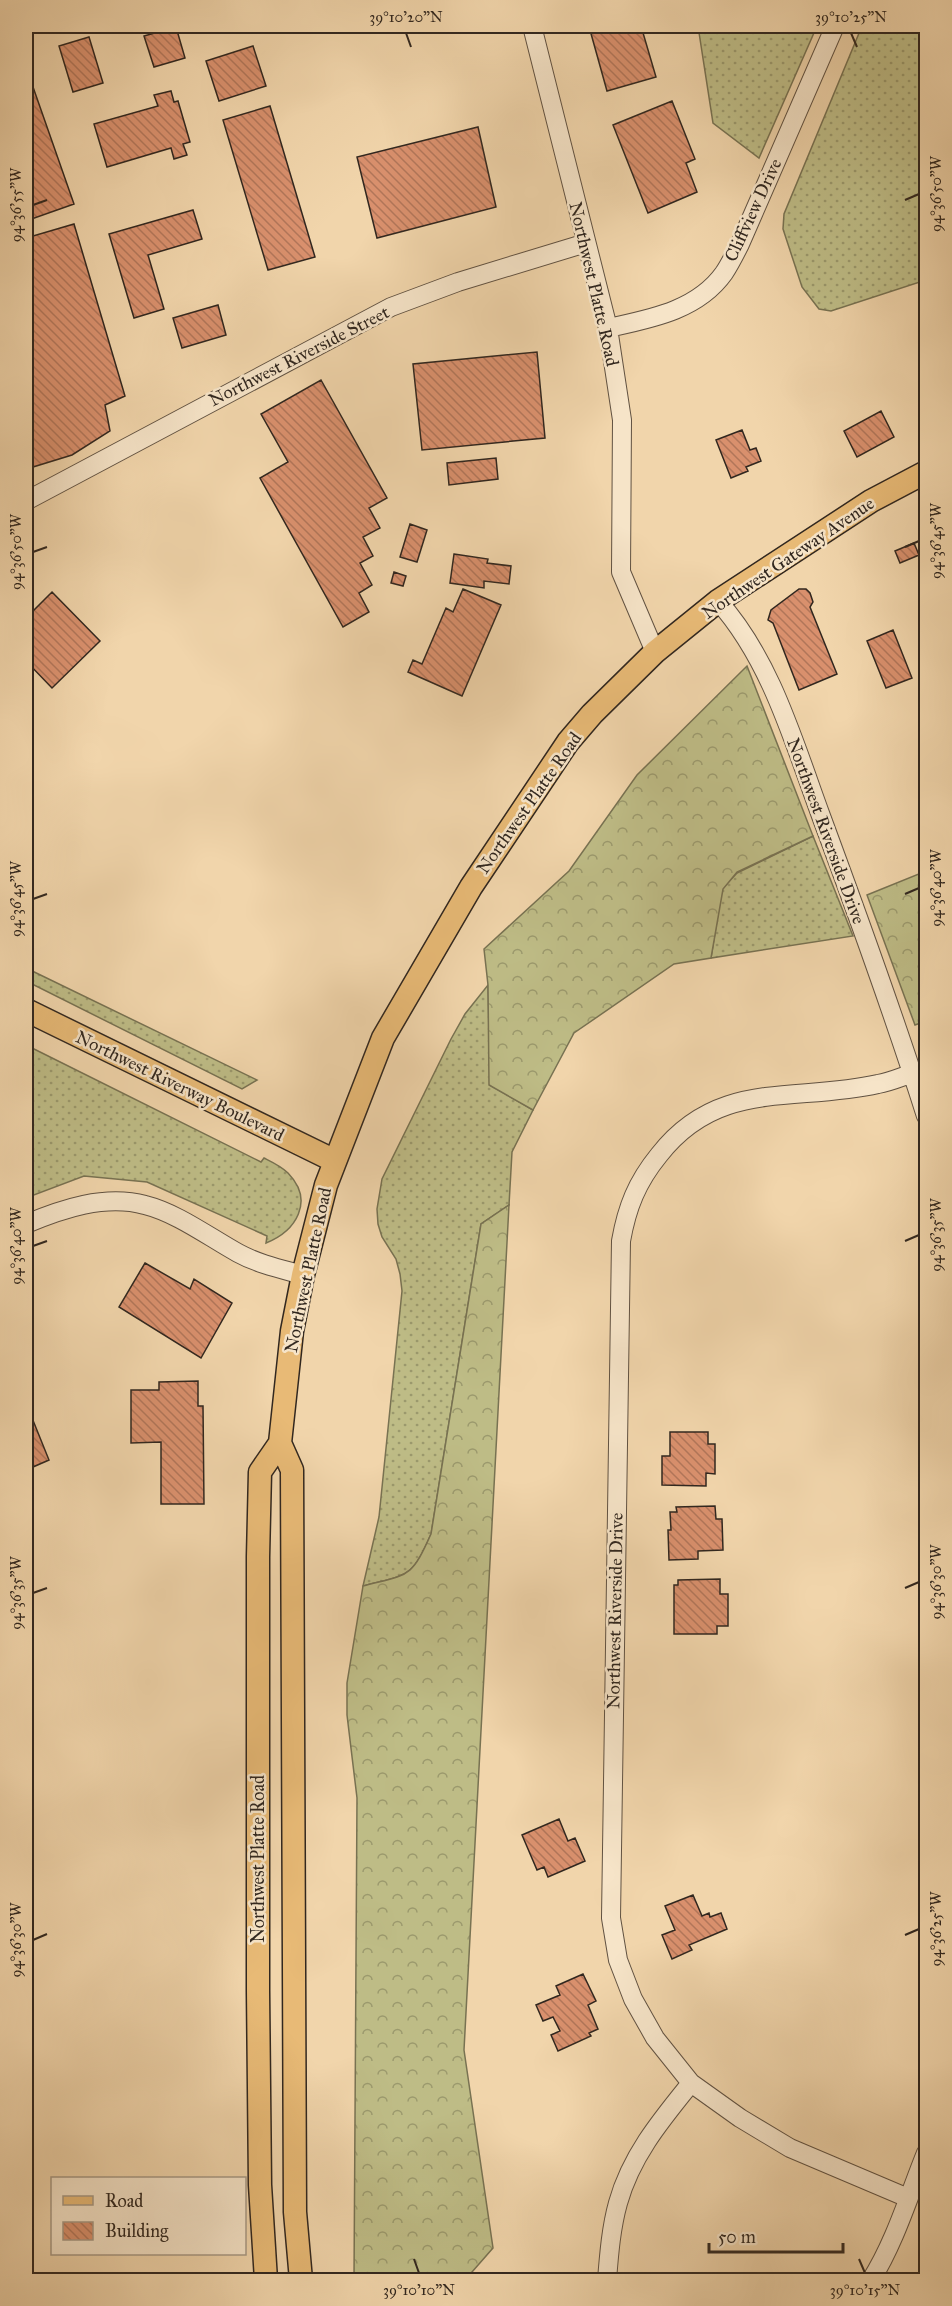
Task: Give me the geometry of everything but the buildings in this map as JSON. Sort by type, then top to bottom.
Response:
[{"type":"main road","name":"Northwest Gateway Avenue","points":[[656,652],[718,601],[871,501],[927,472]]},
{"type":"main road","name":"Northwest Platte Road","points":[[266,2280],[260,2179],[258,1551],[260,1472],[280,1443],[292,1332],[303,1275],[323,1196],[382,1038],[471,887],[568,742],[592,714],[656,652]]},
{"type":"main road","name":"Northwest Riverway Boulevard","points":[[26,1010],[335,1161]]},
{"type":"main road","name":"Northwest Platte Road","points":[[280,1443],[292,1470],[295,2201],[300,2280]]},
{"type":"street","name":"Northwest Platte Road","points":[[532,26],[608,328],[622,420],[621,572],[656,652]]},
{"type":"street","name":"Cliffview Drive","points":[[608,328],[660,316],[690,303],[723,274],[740,244],[835,26]]},
{"type":"street","name":"Northwest Riverside Street","points":[[26,501],[391,307],[458,282],[586,243]]},
{"type":"street","name":"Northwest Riverside Drive","points":[[718,601],[736,621],[779,702],[857,914],[927,1116]]},
{"type":"street","name":"Northwest Riverside Drive","points":[[908,2198],[790,2148],[740,2118],[691,2083],[655,2038],[633,1999],[618,1960],[611,1918],[621,1241],[625,1214],[649,1168],[670,1140],[696,1120],[722,1106],[747,1099],[878,1084],[913,1073]]},
{"type":"street","points":[[26,1224],[56,1212],[84,1205],[115,1201],[145,1205],[185,1222],[241,1255],[303,1275]]},
{"type":"street","points":[[607,2280],[617,2204],[628,2174],[646,2140],[691,2083]]},
{"type":"street","points":[[871,2280],[879,2268],[927,2153]]},
{"type":"green space","points":[[698,26],[817,26],[759,158],[713,123]]},
{"type":"green space","points":[[862,26],[926,26],[926,280],[831,311],[819,309],[802,287],[783,229],[784,214]]},
{"type":"green space","points":[[747,666],[813,836],[737,872],[723,889],[711,958],[674,964],[574,1033],[533,1110],[489,1085],[488,985],[484,949],[569,871],[637,775]]},
{"type":"green space","points":[[813,836],[853,936],[711,958],[722,889],[737,873]]},
{"type":"green space","points":[[926,871],[926,1021],[915,1025],[867,895]]},
{"type":"green space","points":[[26,968],[257,1080],[242,1089],[26,981]]},
{"type":"green space","points":[[488,985],[490,1085],[533,1110],[512,1152],[509,1205],[481,1224],[431,1534],[413,1567],[407,1572],[363,1586],[379,1517],[402,1291],[396,1259],[382,1237],[378,1224],[377,1209],[382,1179],[451,1039],[465,1014]]},
{"type":"green space","points":[[26,1045],[261,1162],[264,1158],[279,1166],[288,1173],[300,1194],[301,1204],[293,1223],[277,1238],[266,1243],[267,1236],[147,1182],[84,1176],[26,1198]]},
{"type":"green space","points":[[509,1205],[464,2050],[493,2248],[465,2280],[354,2280],[357,1798],[347,1715],[347,1683],[363,1586],[407,1572],[413,1567],[431,1534],[481,1224]]}]
